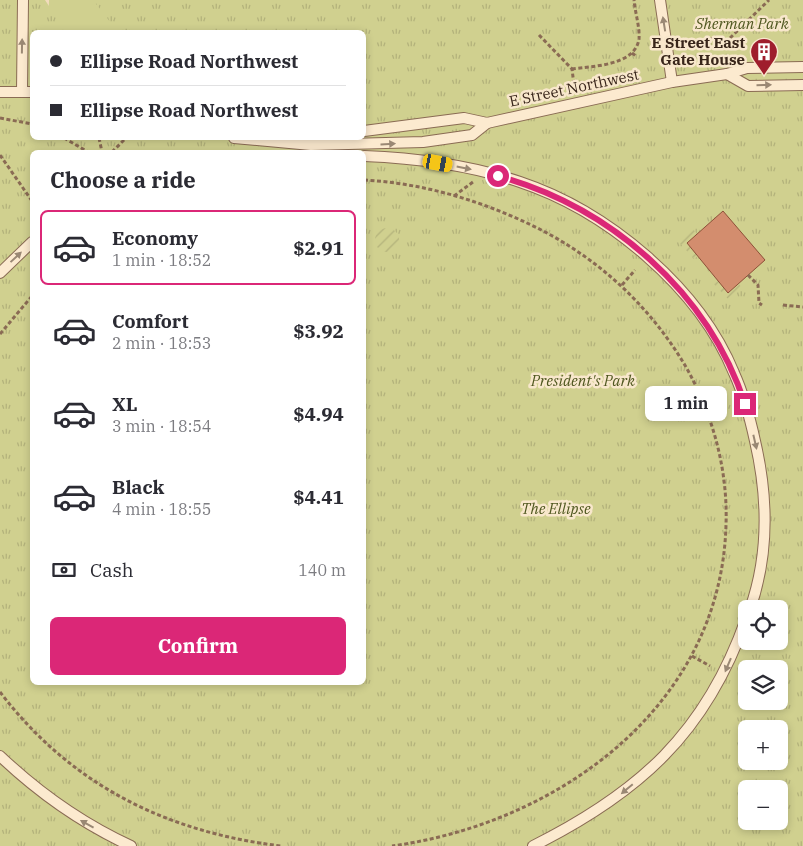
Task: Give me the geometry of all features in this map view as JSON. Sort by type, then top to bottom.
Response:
[{"type":"lane","points":[[0,92],[27,92],[23,0]]},
{"type":"lane","points":[[660,0],[672,82]]},
{"type":"lane","name":"E Street Northwest","points":[[366,131],[464,118],[487,123],[672,82],[727,74],[746,68],[803,67]]},
{"type":"lane","points":[[727,74],[748,86],[803,84]]},
{"type":"lane","name":"E Street Northwest","points":[[256,140],[310,145],[406,144],[472,135],[487,123]]},
{"type":"lane","points":[[366,156],[465,168],[539,189],[566,200],[612,230],[648,257],[678,288],[707,325],[734,372],[749,415],[763,489],[764,548],[760,574],[753,600]]},
{"type":"lane","points":[[0,273],[30,244]]},
{"type":"lane","points":[[532,846],[593,814],[661,759],[696,719],[710,699],[726,670],[738,639]]},
{"type":"lane","points":[[0,756],[42,794],[59,806],[80,820],[131,846]]},
{"type":"path","points":[[572,69],[624,59],[632,53],[639,40],[634,0]]},
{"type":"path","points":[[730,38],[769,0]]},
{"type":"path","points":[[539,35],[572,69],[574,85]]},
{"type":"path","points":[[709,40],[716,37]]},
{"type":"path","points":[[632,53],[636,56]]},
{"type":"path","points":[[0,118],[30,124]]},
{"type":"path","points":[[67,140],[85,150]]},
{"type":"path","points":[[114,150],[124,140]]},
{"type":"path","points":[[0,156],[30,198]]},
{"type":"path","points":[[366,180],[402,184],[454,196],[505,213],[548,233],[576,250],[622,285],[662,331],[692,378],[702,400],[720,457],[726,496],[726,532],[717,594],[692,656],[671,689],[638,727],[614,750],[570,783],[490,822],[442,837],[392,846]]},
{"type":"path","points":[[454,196],[476,180]]},
{"type":"path","points":[[622,285],[635,270]]},
{"type":"path","points":[[748,275],[758,285],[759,304],[762,305]]},
{"type":"path","points":[[0,334],[30,298]]},
{"type":"path","points":[[783,305],[803,307]]},
{"type":"path","points":[[702,400],[723,391]]},
{"type":"path","points":[[692,656],[710,666]]},
{"type":"path","points":[[0,692],[25,723],[67,762],[98,784],[136,806],[179,824],[206,832],[281,846]]},
{"type":"green space","name":"President's Park","points":[[0,0],[45,0],[65,30],[30,30],[30,140],[366,140],[366,30],[116,30],[93,0],[803,0],[803,846],[0,846]]},
{"type":"green space","points":[[49,0],[95,0],[121,30],[48,30]]},
{"type":"green space","points":[[387,228],[395,232],[399,240],[395,248],[387,252],[379,248],[375,240],[379,232]]},
{"type":"green space","points":[[692,228],[697,234],[687,243],[698,256],[694,259],[678,241]]},
{"type":"green space","points":[[716,277],[728,293],[739,284],[742,288],[729,300],[711,281]]},
{"type":"building","points":[[723,211],[765,260],[728,293],[687,243]]},
{"type":"place","name":"E Street East Gate House","points":[[764,76]]},
{"type":"route","points":[[498,176],[566,200],[589,214],[648,257],[678,288],[707,325],[726,355],[745,404]]},
{"type":"park label","name":"Sherman Park","points":[[742,24]]},
{"type":"park label","name":"The Ellipse","points":[[556,509]]}]
